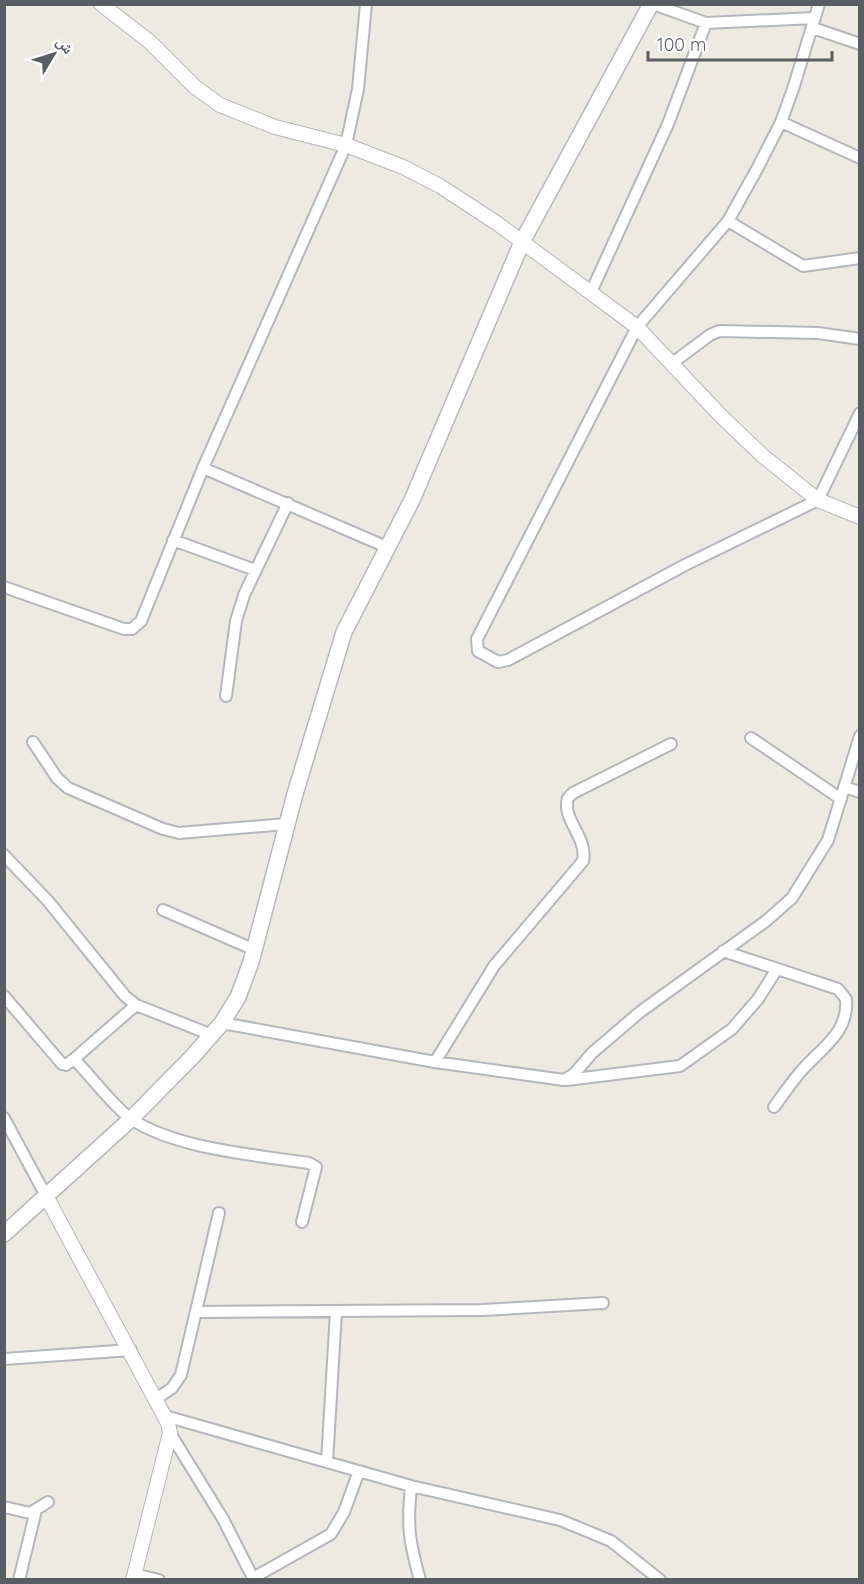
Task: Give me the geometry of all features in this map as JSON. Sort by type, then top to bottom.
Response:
[{"type":"main road","points":[[4,1234],[131,1119],[212,1035],[238,997],[255,950],[287,824],[344,632],[369,580],[389,548],[468,373],[522,242],[652,4]]},
{"type":"street","points":[[101,4],[150,42],[195,87],[220,105],[274,127],[346,144],[420,175],[522,242],[637,327],[720,416],[818,500],[860,517]]},
{"type":"street","points":[[4,587],[124,629],[132,629],[145,614],[203,468],[346,144],[358,89],[366,4]]},
{"type":"street","points":[[652,4],[706,23],[814,23],[860,44]]},
{"type":"street","points":[[819,4],[781,122],[728,221],[637,327],[477,639],[478,651],[498,662],[508,660],[685,565],[818,500],[860,413]]},
{"type":"street","points":[[591,292],[668,124],[706,23]]},
{"type":"street","points":[[781,122],[860,158]]},
{"type":"street","points":[[728,221],[803,266],[860,258]]},
{"type":"street","points":[[671,364],[710,334],[719,331],[818,333],[860,339]]},
{"type":"street","points":[[203,468],[389,548]]},
{"type":"street","points":[[226,696],[236,621],[255,570],[288,503]]},
{"type":"street","points":[[173,540],[255,570]]},
{"type":"street","points":[[564,1080],[574,1074],[592,1053],[640,1012],[766,921],[792,898],[828,840],[860,736]]},
{"type":"street","points":[[751,738],[841,799]]},
{"type":"street","points":[[33,742],[57,778],[69,788],[163,829],[198,833],[287,824]]},
{"type":"street","points":[[435,1062],[494,966],[583,861],[583,844],[567,811],[568,798],[573,793],[671,744]]},
{"type":"street","points":[[844,787],[860,792]]},
{"type":"street","points":[[4,855],[48,901],[125,996],[136,1005],[212,1035]]},
{"type":"street","points":[[163,910],[255,950]]},
{"type":"street","points":[[723,951],[838,989],[846,999],[844,1024],[836,1037],[802,1070],[774,1107]]},
{"type":"street","points":[[222,1023],[435,1062],[564,1080],[680,1066],[732,1029],[758,999],[777,969]]},
{"type":"street","points":[[4,996],[62,1064],[66,1065],[136,1005]]},
{"type":"street","points":[[74,1059],[131,1119],[164,1133],[213,1149],[313,1165],[317,1170],[302,1222]]},
{"type":"street","points":[[4,1118],[131,1350],[165,1416],[170,1432],[217,1509],[253,1579],[330,1533],[344,1512],[359,1471]]},
{"type":"street","points":[[156,1399],[172,1388],[182,1375],[219,1213]]},
{"type":"street","points":[[197,1312],[483,1310],[603,1303]]},
{"type":"street","points":[[327,1462],[336,1312]]},
{"type":"street","points":[[4,1359],[131,1350]]},
{"type":"street","points":[[165,1416],[411,1486],[560,1520],[611,1541],[660,1580]]},
{"type":"street","points":[[159,1580],[134,1577],[170,1432]]},
{"type":"street","points":[[411,1486],[407,1525],[408,1541],[420,1580]]},
{"type":"street","points":[[4,1507],[22,1512],[36,1510],[48,1502]]},
{"type":"street","points":[[19,1580],[36,1510]]}]
